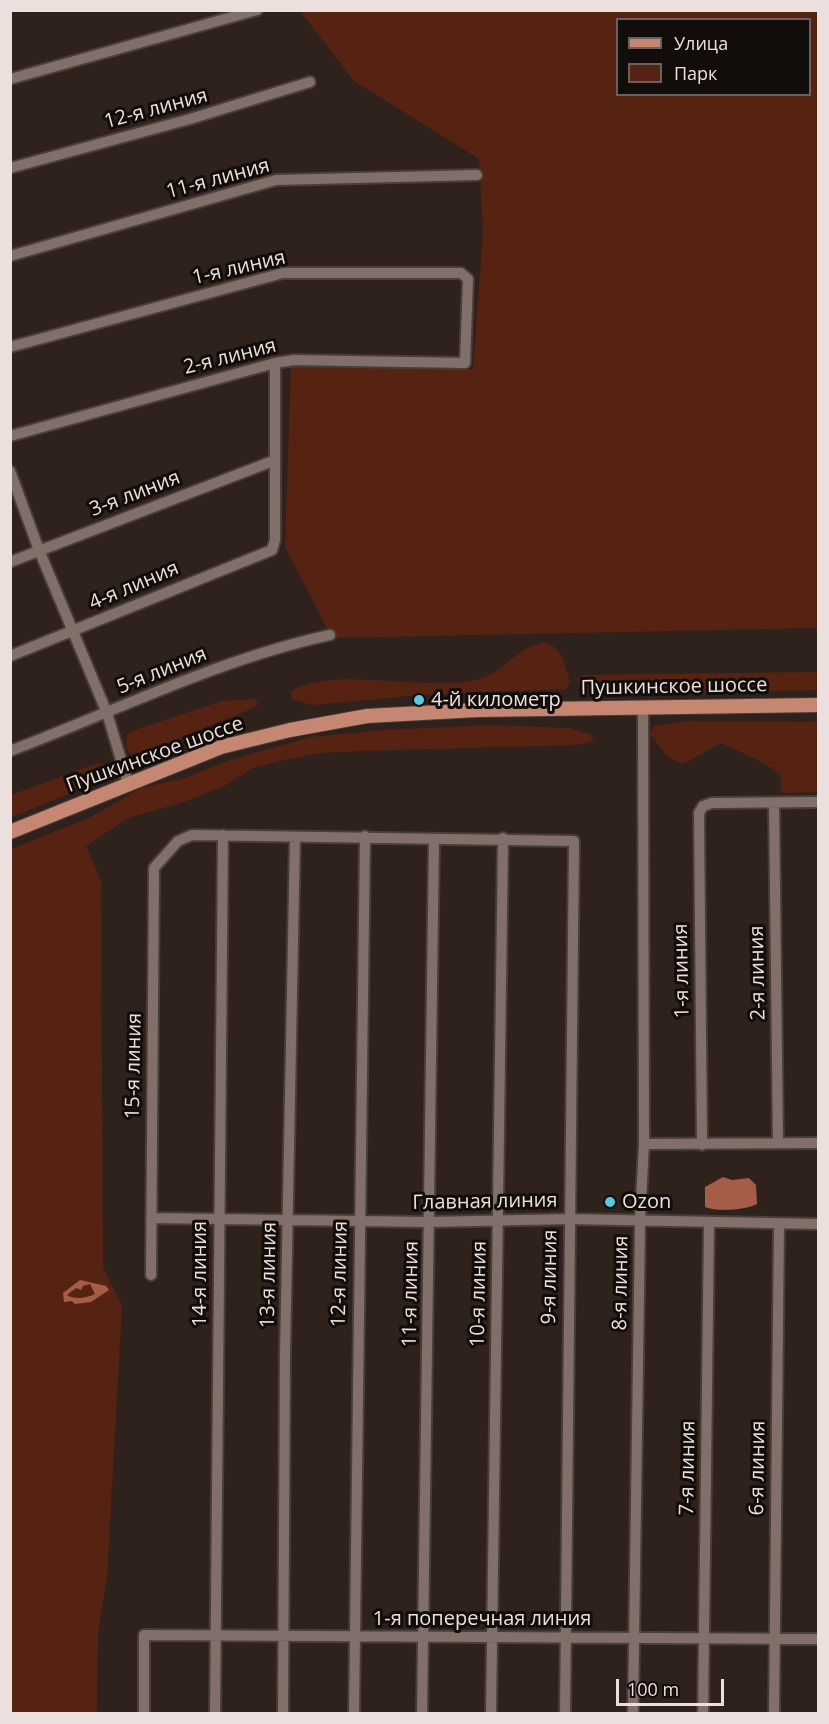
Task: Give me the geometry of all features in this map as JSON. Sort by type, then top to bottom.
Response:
[{"type":"main road","name":"Пушкинское шоссе","points":[[10,832],[221,747],[290,730],[367,716],[477,710],[819,705]]},
{"type":"street","points":[[10,79],[258,10]]},
{"type":"street","name":"12-я линия","points":[[10,168],[201,116],[310,82]]},
{"type":"street","name":"11-я линия","points":[[10,256],[276,180],[477,175]]},
{"type":"street","name":"1-я линия","points":[[10,347],[283,273],[461,273],[468,279],[469,292],[465,363]]},
{"type":"street","name":"2-я линия","points":[[10,436],[274,363],[294,360],[465,363]]},
{"type":"street","points":[[273,461],[274,363]]},
{"type":"street","name":"3-я линия","points":[[10,562],[273,461]]},
{"type":"street","name":"4-я линия","points":[[10,656],[272,550],[275,540],[273,461]]},
{"type":"street","points":[[10,471],[39,550],[107,713],[128,783]]},
{"type":"street","name":"5-я линия","points":[[10,751],[248,657],[330,634]]},
{"type":"street","name":"8-я линия","points":[[633,1713],[640,1221],[644,1144],[643,707]]},
{"type":"street","points":[[774,803],[819,802]]},
{"type":"street","name":"1-я линия","points":[[702,1145],[699,813],[703,806],[712,803],[774,803]]},
{"type":"street","name":"2-я линия","points":[[774,803],[778,1143]]},
{"type":"street","name":"15-я линия","points":[[151,1275],[154,868],[178,841],[192,835],[224,835]]},
{"type":"street","points":[[224,835],[503,838]]},
{"type":"street","name":"14-я линия","points":[[215,1713],[224,835]]},
{"type":"street","name":"12-я линия","points":[[354,1713],[359,1221],[369,836]]},
{"type":"street","name":"13-я линия","points":[[283,1713],[295,837]]},
{"type":"street","name":"9-я линия","points":[[503,838],[574,841],[564,1713]]},
{"type":"street","name":"10-я линия","points":[[491,1713],[503,838]]},
{"type":"street","name":"11-я линия","points":[[422,1713],[434,839]]},
{"type":"street","points":[[644,1144],[819,1143]]},
{"type":"street","name":"Главная линия","points":[[151,1218],[429,1222],[569,1219],[709,1224],[819,1224]]},
{"type":"street","name":"7-я линия","points":[[703,1713],[709,1224]]},
{"type":"street","name":"6-я линия","points":[[774,1713],[779,1224]]},
{"type":"street","name":"1-я поперечная линия","points":[[144,1713],[144,1635],[819,1639]]},
{"type":"green space","points":[[300,11],[818,11],[818,628],[332,638],[285,547],[291,364],[473,370],[483,231],[479,159],[354,81]]},
{"type":"green space","points":[[545,642],[560,653],[570,681],[566,689],[420,695],[313,705],[293,700],[290,692],[308,684],[331,680],[436,683],[482,678],[498,670],[525,649]]},
{"type":"green space","points":[[818,672],[818,690],[593,697],[581,695],[577,678],[585,675]]},
{"type":"green space","points":[[255,699],[258,704],[251,709],[155,748],[131,755],[126,747],[127,735],[132,731],[222,701]]},
{"type":"green space","points":[[685,721],[818,722],[818,792],[781,793],[781,776],[764,763],[721,743],[683,764],[668,757],[650,734],[654,726]]},
{"type":"green space","points":[[490,725],[569,728],[592,735],[593,741],[578,745],[320,753],[283,760],[253,768],[226,785],[184,802],[128,818],[86,846],[101,881],[103,1268],[122,1306],[107,1577],[98,1632],[97,1713],[11,1714],[11,849],[91,817],[141,788],[182,779],[227,761],[311,737],[384,730]]},
{"type":"green space","points":[[98,763],[107,765],[107,776],[99,782],[11,817],[11,795]]},
{"type":"shaded area","points":[[723,1177],[732,1180],[749,1178],[756,1185],[757,1204],[731,1210],[705,1207],[705,1187]]},
{"type":"shaded area","points":[[80,1280],[106,1286],[109,1290],[91,1302],[75,1304],[72,1301],[64,1302],[63,1293]],"holes":[[[90,1284],[95,1294],[81,1298],[67,1295],[76,1288],[81,1290],[83,1286]]]},
{"type":"place","name":"4-й километр","points":[[419,700]]},
{"type":"place","name":"Ozon","points":[[610,1202]]}]
